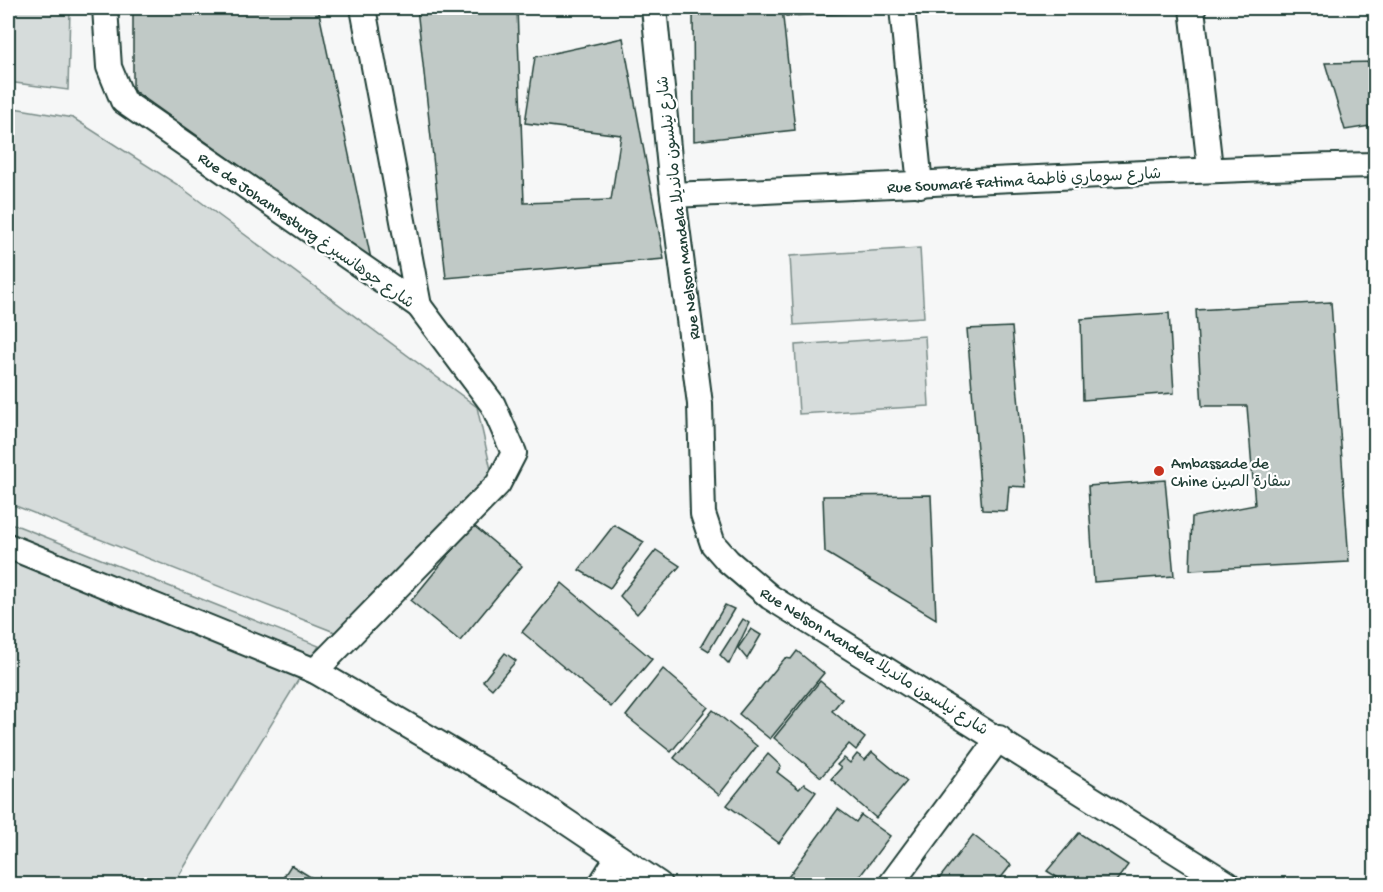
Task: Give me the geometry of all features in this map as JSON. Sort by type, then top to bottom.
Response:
[{"type":"street","name":"Rue de Johannesburg شارع جوهانسبرغ","points":[[105,8],[109,67],[123,101],[419,306],[493,405],[514,453],[498,483],[315,671]]},
{"type":"street","points":[[363,8],[419,306]]},
{"type":"street","name":"Rue Nelson Mandela شارع نيلسون مانديلا","points":[[654,8],[700,404],[703,514],[713,544],[728,561],[770,597],[999,738],[1228,885]]},
{"type":"street","points":[[902,8],[920,185]]},
{"type":"street","points":[[1192,8],[1210,168]]},
{"type":"street","name":"Rue Soumaré Fatima شارع سوماري فاطمة","points":[[674,195],[920,185],[1210,168],[1376,165]]},
{"type":"street","points":[[8,546],[315,671],[525,794],[659,885]]},
{"type":"street","points":[[891,885],[999,738]]},
{"type":"street","points":[[601,885],[618,857]]},
{"type":"shaded area","points":[[8,8],[70,8],[68,90],[8,82]]},
{"type":"shaded area","points":[[8,107],[73,118],[178,185],[477,407],[492,474],[337,633],[8,503]]},
{"type":"shaded area","points":[[920,248],[924,317],[794,325],[790,256]]},
{"type":"shaded area","points":[[925,336],[929,406],[799,414],[795,345]]},
{"type":"shaded area","points":[[8,522],[319,646],[174,884],[8,884]]},
{"type":"building","points":[[133,8],[318,8],[371,259],[133,90]]},
{"type":"building","points":[[417,8],[517,8],[524,203],[611,200],[621,135],[525,123],[535,57],[623,38],[664,259],[446,278]]},
{"type":"building","points":[[693,8],[782,8],[795,130],[694,141]]},
{"type":"building","points":[[787,8],[876,8],[876,12],[786,16]]},
{"type":"building","points":[[1375,62],[1376,125],[1345,130],[1325,63]]},
{"type":"building","points":[[1331,302],[1349,562],[1190,570],[1192,517],[1255,505],[1247,406],[1202,406],[1196,310]]},
{"type":"building","points":[[1169,313],[1174,393],[1083,400],[1081,319]]},
{"type":"building","points":[[1012,327],[1026,487],[1009,486],[1007,511],[982,510],[967,329]]},
{"type":"building","points":[[1165,480],[1174,576],[1094,582],[1088,486]]},
{"type":"building","points":[[931,495],[936,619],[825,552],[823,496]]},
{"type":"building","points":[[473,525],[522,566],[460,641],[411,601]]},
{"type":"building","points":[[614,525],[644,542],[610,588],[579,570]]},
{"type":"building","points":[[656,550],[680,566],[637,614],[620,596]]},
{"type":"building","points":[[562,583],[652,659],[611,707],[522,632]]},
{"type":"building","points":[[725,605],[734,609],[709,651],[701,646]]},
{"type":"building","points":[[743,619],[749,623],[729,664],[720,655]]},
{"type":"building","points":[[751,629],[761,635],[747,659],[738,648]]},
{"type":"building","points":[[797,651],[824,673],[770,739],[739,714],[785,658],[791,659]]},
{"type":"building","points":[[505,653],[516,661],[492,689],[483,681]]},
{"type":"building","points":[[663,669],[708,707],[671,752],[626,716]]},
{"type":"building","points":[[820,681],[842,699],[832,711],[865,738],[856,750],[849,744],[821,777],[774,738]]},
{"type":"building","points":[[713,710],[757,746],[719,795],[674,758]]},
{"type":"building","points":[[872,752],[907,781],[876,818],[831,779],[841,768],[837,765],[844,758],[850,763],[857,754],[865,760]]},
{"type":"building","points":[[768,754],[781,766],[777,772],[799,789],[804,784],[816,792],[779,843],[727,805]]},
{"type":"building","points":[[838,809],[856,822],[861,815],[890,836],[854,884],[783,884]]},
{"type":"building","points":[[1079,833],[1128,865],[1114,884],[1068,884],[1047,871]]},
{"type":"building","points":[[973,835],[1011,865],[996,884],[935,884]]},
{"type":"building","points":[[291,865],[322,884],[279,884]]},
{"type":"place","name":"Ambassade de Chine سفارة الصين","points":[[1159,471]]}]
